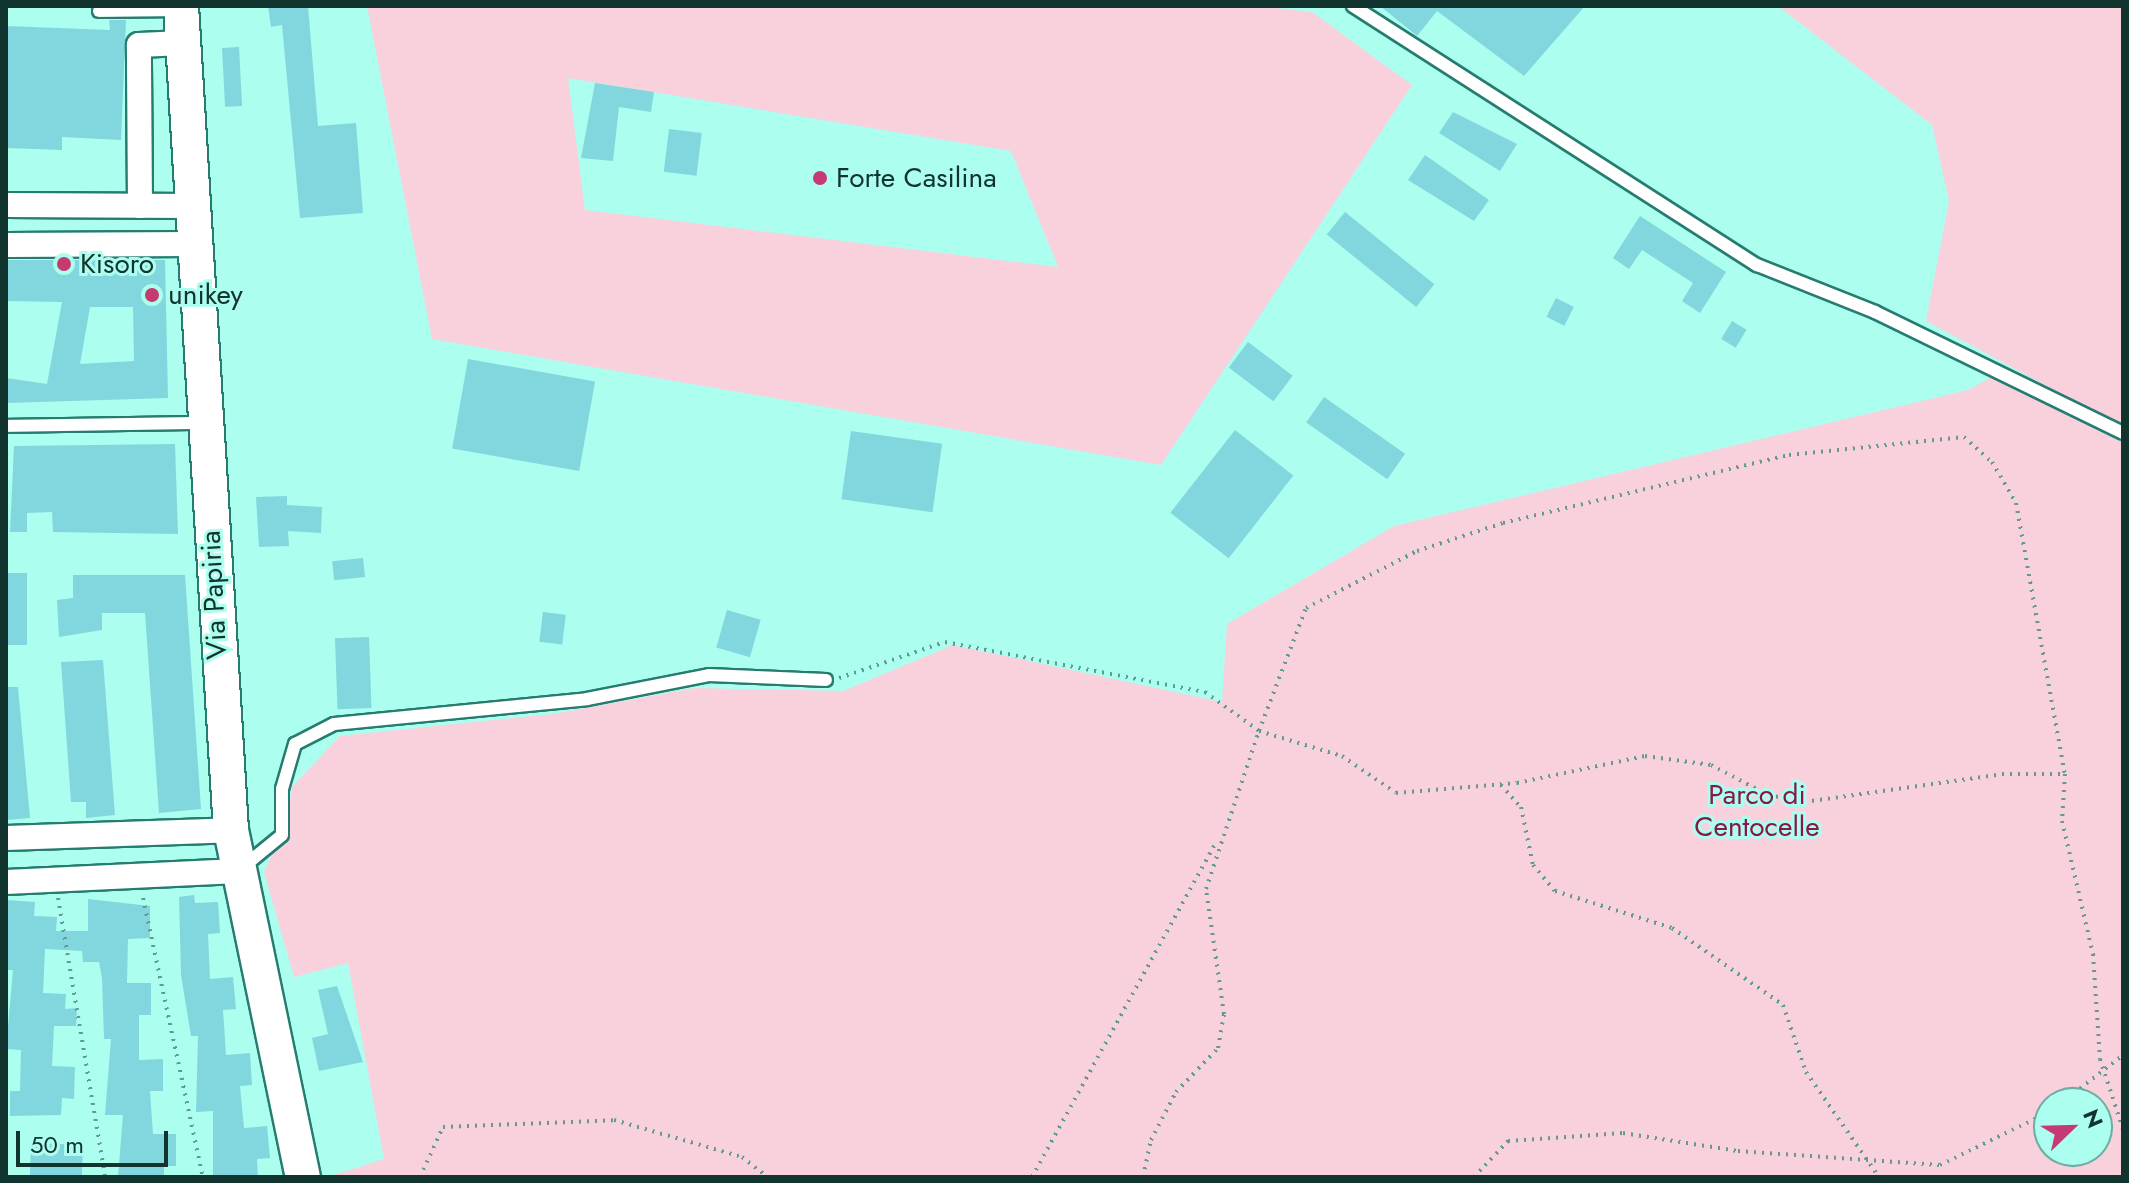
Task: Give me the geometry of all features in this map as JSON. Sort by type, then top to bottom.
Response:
[{"type":"street","name":"Via Papiria","points":[[182,20],[192,244],[231,830],[303,1177]]},
{"type":"street","points":[[136,245],[148,229],[138,206],[139,45],[182,20]]},
{"type":"street","points":[[6,205],[190,206]]},
{"type":"street","points":[[6,245],[192,244]]},
{"type":"street","points":[[6,838],[231,830]]},
{"type":"street","points":[[6,882],[238,871]]},
{"type":"lane","points":[[1353,6],[1757,265],[1875,312],[2123,433]]},
{"type":"lane","points":[[99,11],[182,20]]},
{"type":"lane","points":[[6,426],[203,423]]},
{"type":"lane","points":[[238,871],[282,835],[278,814],[287,757],[320,728],[587,699],[709,675],[826,680]]},
{"type":"path","points":[[1143,1177],[1151,1140],[1176,1092],[1218,1048],[1224,1014],[1206,889],[1218,841],[1306,608],[1417,551],[1503,523],[1789,455],[1964,437],[1992,462],[2016,503],[2065,774],[2062,821],[2093,954],[2105,1073],[2123,1129]]},
{"type":"path","points":[[826,680],[945,642],[1205,692],[1259,731],[1342,756],[1396,793],[1501,785],[1645,756],[1711,765],[1768,795],[1804,802],[2002,774],[2065,774]]},
{"type":"path","points":[[1501,785],[1521,807],[1533,865],[1555,891],[1672,928],[1783,1005],[1806,1072],[1860,1156],[1879,1177]]},
{"type":"path","points":[[1032,1177],[1218,841]]},
{"type":"path","points":[[141,876],[145,929],[203,1177]]},
{"type":"path","points":[[57,880],[105,1177]]},
{"type":"path","points":[[2084,1087],[2123,1055]]},
{"type":"path","points":[[420,1177],[443,1127],[614,1120],[742,1157],[768,1177]]},
{"type":"path","points":[[1474,1177],[1508,1141],[1623,1133],[1738,1151],[1860,1156],[1940,1165],[2033,1120]]},
{"type":"green space","points":[[367,6],[1259,6],[1312,12],[1412,85],[1161,465],[432,339]],"holes":[[[568,78],[1011,151],[1058,267],[585,210]]]},
{"type":"green space","points":[[1778,6],[2123,6],[2123,427],[1926,321],[1949,201],[1932,125]]},
{"type":"green space","name":"Parco di Centocelle","points":[[1992,377],[2123,443],[2123,1177],[327,1177],[384,1159],[348,963],[294,977],[264,872],[287,822],[292,787],[340,736],[552,714],[695,688],[843,691],[953,645],[1222,702],[1227,624],[1394,526],[1968,390]]},
{"type":"building","points":[[268,6],[308,6],[318,126],[356,123],[363,213],[300,218],[282,25],[271,27]]},
{"type":"building","points":[[1380,6],[1585,6],[1524,76],[1437,11],[1417,36]]},
{"type":"building","points":[[109,20],[126,20],[121,140],[62,137],[62,150],[6,148],[6,26],[110,30]]},
{"type":"building","points":[[239,47],[242,106],[225,107],[222,48]]},
{"type":"building","points":[[595,83],[654,92],[651,112],[619,107],[613,161],[581,158]]},
{"type":"building","points":[[1453,112],[1517,144],[1500,171],[1439,133]]},
{"type":"building","points":[[669,129],[702,133],[697,176],[664,172]]},
{"type":"building","points":[[1425,155],[1489,200],[1474,221],[1408,180]]},
{"type":"building","points":[[1345,212],[1434,284],[1416,307],[1327,235]]},
{"type":"building","points":[[1640,216],[1726,272],[1700,313],[1682,301],[1693,283],[1642,250],[1629,269],[1613,258]]},
{"type":"building","points":[[6,260],[165,260],[168,398],[6,403],[6,378],[47,384],[62,302],[6,301]],"holes":[[[90,307],[133,307],[134,361],[80,364]]]},
{"type":"building","points":[[1556,298],[1574,307],[1564,326],[1546,317]]},
{"type":"building","points":[[1732,321],[1747,330],[1736,348],[1721,339]]},
{"type":"building","points":[[1248,342],[1293,376],[1273,401],[1229,368]]},
{"type":"building","points":[[468,359],[595,381],[579,471],[452,449]]},
{"type":"building","points":[[1324,397],[1405,454],[1387,479],[1306,422]]},
{"type":"building","points":[[1235,430],[1293,476],[1229,558],[1170,513]]},
{"type":"building","points":[[851,431],[942,444],[933,512],[841,499]]},
{"type":"building","points":[[175,444],[178,534],[53,532],[52,512],[27,513],[27,532],[10,532],[14,446]]},
{"type":"building","points":[[287,496],[287,505],[322,507],[321,533],[288,531],[289,546],[259,547],[256,497]]},
{"type":"building","points":[[363,558],[365,577],[334,580],[332,561]]},
{"type":"building","points":[[6,573],[27,573],[27,645],[6,645]]},
{"type":"building","points":[[73,575],[185,575],[201,809],[159,813],[145,613],[102,613],[102,630],[59,637],[57,600],[73,598]]},
{"type":"building","points":[[727,610],[761,620],[750,657],[716,647]]},
{"type":"building","points":[[543,612],[566,615],[562,645],[539,642]]},
{"type":"building","points":[[369,637],[371,708],[337,709],[335,638]]},
{"type":"building","points":[[103,660],[115,815],[86,818],[86,802],[71,802],[61,662]]},
{"type":"building","points":[[6,687],[18,687],[30,818],[6,820]]},
{"type":"building","points":[[194,895],[195,903],[218,902],[220,933],[208,934],[210,979],[233,977],[236,1009],[223,1010],[226,1055],[250,1053],[252,1085],[240,1086],[244,1128],[267,1126],[270,1158],[257,1159],[258,1177],[213,1177],[213,1111],[196,1112],[198,1036],[191,1036],[181,975],[179,897]]},
{"type":"building","points":[[88,899],[150,906],[150,938],[128,939],[127,983],[151,983],[151,1015],[139,1015],[139,1060],[163,1059],[163,1091],[150,1091],[153,1134],[176,1134],[176,1166],[164,1166],[164,1177],[118,1177],[123,1115],[105,1115],[111,1039],[104,1039],[102,978],[99,962],[83,962],[82,951],[45,949],[43,993],[66,994],[65,1009],[77,1008],[76,1026],[54,1026],[52,1066],[75,1067],[74,1099],[62,1098],[61,1115],[10,1116],[10,1091],[20,1091],[21,1050],[6,1049],[13,970],[6,970],[6,900],[35,902],[34,916],[57,917],[56,931],[88,931]]},
{"type":"building","points":[[337,986],[363,1062],[319,1071],[312,1038],[328,1034],[318,990]]},
{"type":"building","points":[[31,1143],[83,1145],[82,1177],[30,1177]]},
{"type":"place","name":"Forte Casilina","points":[[820,178]]},
{"type":"place","name":"Kisoro","points":[[64,264]]},
{"type":"place","name":"unikey","points":[[152,295]]}]
